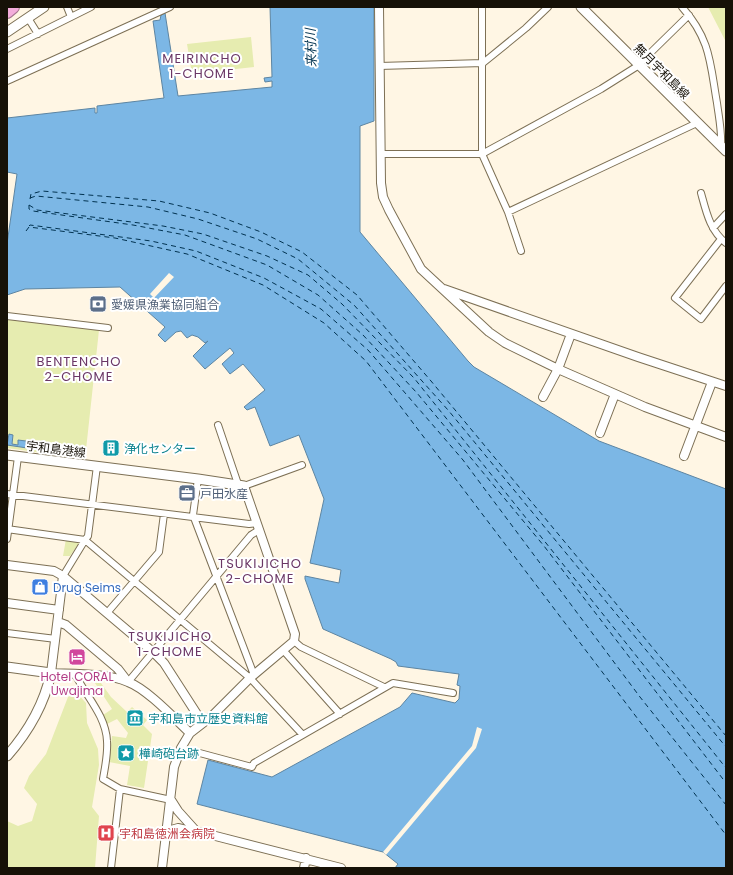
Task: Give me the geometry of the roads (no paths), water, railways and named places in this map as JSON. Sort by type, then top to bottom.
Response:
[{"type":"highway","points":[[7,12],[13,7]]},
{"type":"main road","points":[[7,32],[44,7]]},
{"type":"main road","name":"無月宇和島線","points":[[580,7],[724,149]]},
{"type":"main road","name":"宇和島港線","points":[[7,455],[198,478],[241,485]]},
{"type":"main road","points":[[7,667],[52,673],[44,698],[36,716],[23,736],[7,755]]},
{"type":"street","points":[[67,7],[71,18]]},
{"type":"street","points":[[7,47],[38,34],[91,7]]},
{"type":"street","points":[[7,81],[170,7]]},
{"type":"street","points":[[379,7],[381,183],[383,197],[416,261],[438,286],[489,332],[511,346],[615,394],[726,437]]},
{"type":"street","points":[[482,7],[482,154],[508,212],[521,251]]},
{"type":"street","points":[[379,66],[483,63],[526,28],[548,7]]},
{"type":"street","points":[[682,7],[702,34],[709,53],[721,122],[724,149]]},
{"type":"street","points":[[381,154],[482,154],[601,89],[639,65],[689,15]]},
{"type":"street","points":[[28,18],[38,34]]},
{"type":"street","points":[[508,212],[697,123]]},
{"type":"street","points":[[700,193],[713,228],[724,241],[675,298],[701,319],[726,286]]},
{"type":"street","points":[[713,228],[726,214]]},
{"type":"street","points":[[438,286],[571,334],[726,386]]},
{"type":"street","points":[[7,316],[108,328]]},
{"type":"street","points":[[543,397],[558,369],[571,334]]},
{"type":"street","points":[[684,456],[712,382]]},
{"type":"street","points":[[600,433],[615,394]]},
{"type":"street","points":[[162,868],[174,767],[181,748],[190,733],[202,722],[212,716],[252,676],[294,641],[295,634],[258,526],[218,425]]},
{"type":"street","points":[[7,539],[10,494],[18,457]]},
{"type":"street","points":[[241,485],[302,465]]},
{"type":"street","points":[[97,466],[88,536],[63,576],[52,673],[108,677],[128,682],[145,692],[190,733]]},
{"type":"street","points":[[198,478],[194,518],[252,676]]},
{"type":"street","points":[[10,494],[258,526]]},
{"type":"street","points":[[107,613],[159,552],[164,514]]},
{"type":"street","points":[[128,682],[258,526]]},
{"type":"street","points":[[8,529],[86,540],[180,619],[252,676],[302,734]]},
{"type":"street","points":[[7,565],[54,571],[63,576],[164,663],[202,722]]},
{"type":"street","points":[[7,603],[59,610]]},
{"type":"street","points":[[58,622],[66,625],[118,669],[128,682]]},
{"type":"street","points":[[7,633],[56,639]]},
{"type":"street","points":[[294,641],[301,646],[384,687]]},
{"type":"street","points":[[283,650],[340,714]]},
{"type":"street","points":[[75,674],[94,704],[105,731],[107,748],[104,779],[120,789],[171,800],[178,811],[196,831]]},
{"type":"street","points":[[181,748],[252,767],[254,763],[302,734],[393,683],[453,693]]},
{"type":"street","points":[[111,868],[120,789]]},
{"type":"street","points":[[167,830],[178,827],[341,868]]},
{"type":"street","points":[[304,868],[306,858]]},
{"type":"water","name":"来村川","points":[[270,7],[374,7],[374,121],[360,126],[360,232],[468,361],[474,367],[599,441],[726,489],[726,868],[395,868],[398,864],[383,852],[197,804],[208,760],[272,777],[400,707],[412,693],[455,703],[459,699],[460,686],[457,685],[459,674],[398,666],[396,662],[391,659],[323,629],[305,576],[339,583],[341,570],[310,563],[324,499],[299,435],[270,446],[255,407],[247,410],[244,407],[265,390],[243,364],[230,374],[222,364],[234,353],[230,348],[205,369],[193,356],[208,341],[205,343],[198,337],[192,335],[187,338],[181,331],[176,332],[165,342],[158,335],[165,327],[120,287],[25,289],[7,295],[7,244],[17,174],[7,172],[7,118],[95,108],[95,113],[97,113],[97,106],[164,98],[153,21],[160,20],[161,15],[165,13],[178,96],[272,87],[272,81],[265,82],[264,78],[272,77]]},
{"type":"water","points":[[9,434],[13,435],[12,444],[18,445],[18,440],[26,441],[26,444],[57,449],[60,452],[82,455],[7,445]]},
{"type":"place","name":"愛媛県漁業協同組合","points":[[98,304]]},
{"type":"place","name":"浄化センター","points":[[111,448]]},
{"type":"place","name":"戸田水産","points":[[187,493]]},
{"type":"place","name":"Drug Seims","points":[[40,587]]},
{"type":"place","name":"Hotel CORAL Uwajima","points":[[77,657]]},
{"type":"place","name":"宇和島市立歴史資料館","points":[[135,718]]},
{"type":"place","name":"樺崎砲台跡","points":[[126,753]]},
{"type":"place","name":"宇和島徳洲会病院","points":[[106,833]]},
{"type":"district","name":"MEIRINCHO 1-CHOME","points":[[202,66]]},
{"type":"district","name":"BENTENCHO 2-CHOME","points":[[79,368]]},
{"type":"district","name":"TSUKIJICHO 2-CHOME","points":[[260,570]]},
{"type":"district","name":"TSUKIJICHO 1-CHOME","points":[[170,644]]}]
